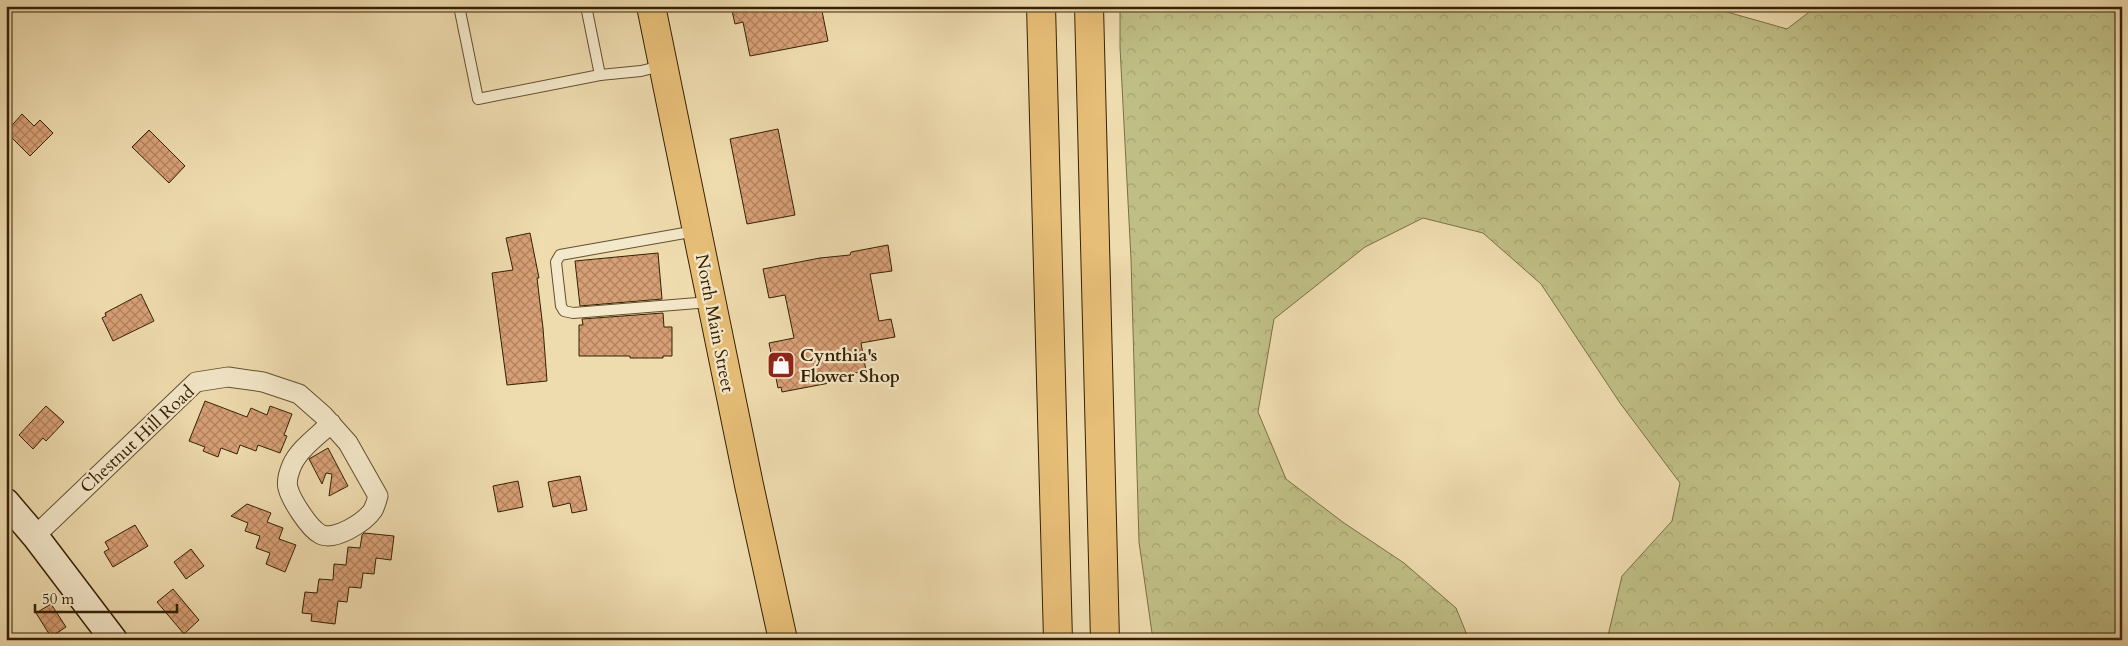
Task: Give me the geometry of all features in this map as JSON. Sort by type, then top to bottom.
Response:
[{"type":"main road","name":"North Main Street","points":[[651,6],[748,485],[783,640]]},
{"type":"main road","points":[[1041,6],[1058,640]]},
{"type":"main road","points":[[1089,6],[1104,640]]},
{"type":"street","name":"Chestnut Hill Road","points":[[35,536],[196,382],[228,377],[263,382],[298,394],[330,423],[348,444],[378,496],[372,510],[357,525],[334,536],[321,535],[310,525],[287,487],[288,476],[293,463],[302,451],[330,423]]},
{"type":"street","points":[[6,502],[35,536],[114,640]]},
{"type":"lane","points":[[459,6],[478,99],[600,74],[641,71],[664,66]]},
{"type":"lane","points":[[586,6],[600,74]]},
{"type":"lane","points":[[697,231],[560,255],[556,262],[561,306],[564,311],[573,313],[711,302]]},
{"type":"green space","points":[[1120,6],[1706,6],[1787,29],[1817,6],[2122,6],[2122,640],[1607,640],[1622,576],[1672,521],[1680,483],[1620,403],[1541,284],[1483,233],[1423,218],[1365,247],[1274,319],[1258,412],[1286,479],[1344,523],[1404,563],[1456,608],[1469,640],[1153,640],[1139,542],[1131,259],[1120,47]]},
{"type":"building","points":[[731,6],[821,6],[828,41],[750,56],[743,22],[735,24]]},
{"type":"building","points":[[22,114],[34,126],[40,120],[53,133],[30,156],[6,132]]},
{"type":"building","points":[[778,129],[795,215],[747,224],[730,139]]},
{"type":"building","points":[[149,130],[185,166],[169,183],[132,147]]},
{"type":"building","points":[[530,233],[539,278],[537,278],[547,381],[507,385],[492,273],[513,270],[506,238]]},
{"type":"building","points":[[888,245],[892,271],[870,274],[879,321],[891,319],[895,337],[861,343],[866,371],[839,376],[840,381],[782,392],[781,387],[778,388],[769,343],[794,338],[785,295],[769,298],[763,269],[820,258],[850,255],[851,252]]},
{"type":"building","points":[[658,253],[662,299],[580,306],[575,261]]},
{"type":"building","points":[[141,294],[154,321],[113,341],[102,318],[106,316],[105,313]]},
{"type":"building","points":[[663,313],[664,327],[672,327],[672,356],[663,356],[663,358],[630,358],[630,356],[579,356],[579,325],[583,325],[582,319]]},
{"type":"building","points":[[205,401],[247,417],[251,408],[267,415],[270,406],[292,414],[284,435],[287,436],[280,453],[258,445],[256,451],[240,445],[237,454],[221,448],[218,457],[203,451],[205,447],[189,441]]},
{"type":"building","points":[[46,406],[64,422],[46,441],[43,438],[33,449],[19,435]]},
{"type":"building","points":[[328,448],[348,486],[329,496],[332,474],[326,473],[322,484],[309,459]]},
{"type":"building","points":[[580,476],[587,510],[572,513],[570,503],[553,507],[548,482]]},
{"type":"building","points":[[518,481],[523,507],[498,512],[493,486]]},
{"type":"building","points":[[247,504],[271,513],[267,522],[283,528],[279,539],[296,545],[285,572],[266,564],[270,553],[256,548],[260,536],[245,531],[248,523],[231,516]]},
{"type":"building","points":[[135,525],[148,546],[113,567],[104,552],[109,549],[105,542]]},
{"type":"building","points":[[364,533],[394,536],[391,560],[376,558],[374,574],[363,573],[361,588],[349,587],[347,602],[338,601],[335,624],[311,621],[312,614],[302,613],[305,592],[317,593],[319,579],[333,580],[334,564],[346,565],[348,547],[360,548]]},
{"type":"building","points":[[191,549],[204,566],[186,579],[174,562]]},
{"type":"building","points":[[173,589],[199,620],[184,634],[157,602]]},
{"type":"building","points":[[51,604],[66,627],[51,637],[36,613]]},
{"type":"place","name":"Cynthia's Flower Shop","points":[[781,365]]}]
